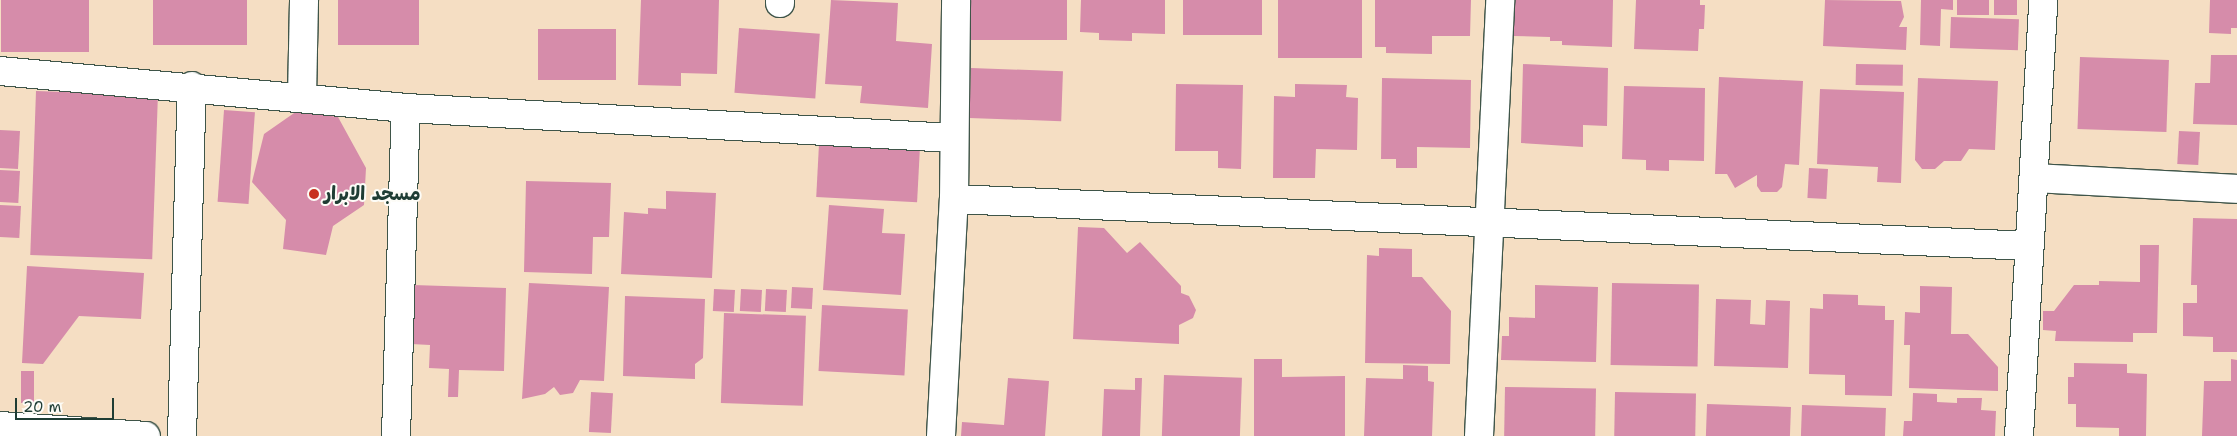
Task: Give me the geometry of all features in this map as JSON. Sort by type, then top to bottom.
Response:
[{"type":"street","points":[[302,97],[304,0]]},
{"type":"street","points":[[941,436],[954,199],[953,138],[956,0]]},
{"type":"street","points":[[1479,436],[1500,0]]},
{"type":"street","points":[[2019,436],[2043,0]]},
{"type":"street","points":[[0,71],[192,86],[406,108],[953,138]]},
{"type":"street","points":[[182,436],[192,86]]},
{"type":"street","points":[[396,436],[406,108]]},
{"type":"street","points":[[2034,178],[2237,189]]},
{"type":"street","points":[[954,199],[1490,224],[2029,246]]},
{"type":"street","points":[[0,426],[146,436]]},
{"type":"building","points":[[1,0],[89,0],[89,52],[1,52]]},
{"type":"building","points":[[153,0],[247,0],[247,45],[153,45]]},
{"type":"building","points":[[338,0],[419,0],[419,45],[338,45]]},
{"type":"building","points":[[641,0],[719,0],[717,74],[681,73],[681,86],[638,85]]},
{"type":"building","points":[[831,0],[898,3],[896,41],[932,44],[928,108],[860,103],[862,86],[825,84]]},
{"type":"building","points":[[971,0],[1067,0],[1067,40],[971,40]]},
{"type":"building","points":[[1081,0],[1165,0],[1165,34],[1132,33],[1132,41],[1099,40],[1099,33],[1080,32]]},
{"type":"building","points":[[1183,0],[1262,0],[1262,35],[1183,35]]},
{"type":"building","points":[[1278,0],[1362,0],[1362,58],[1278,58]]},
{"type":"building","points":[[1375,0],[1471,0],[1470,36],[1432,36],[1432,54],[1386,53],[1386,47],[1375,47]]},
{"type":"building","points":[[1514,0],[1613,0],[1612,47],[1562,45],[1562,41],[1550,41],[1550,37],[1513,36]]},
{"type":"building","points":[[1636,0],[1700,0],[1700,5],[1705,5],[1704,29],[1699,29],[1698,51],[1634,49]]},
{"type":"building","points":[[1825,0],[1901,1],[1904,17],[1899,27],[1907,27],[1906,50],[1823,46]]},
{"type":"building","points":[[1921,0],[1953,0],[1953,10],[1941,9],[1940,46],[1920,45]]},
{"type":"building","points":[[1957,0],[1989,0],[1989,15],[1957,15]]},
{"type":"building","points":[[1994,0],[2017,0],[2017,15],[1994,15]]},
{"type":"building","points":[[2210,0],[2237,0],[2237,28],[2231,28],[2231,34],[2209,33]]},
{"type":"building","points":[[1951,17],[2019,19],[2018,50],[1950,48]]},
{"type":"building","points":[[739,28],[820,34],[815,98],[734,93]]},
{"type":"building","points":[[538,29],[616,29],[616,80],[538,80]]},
{"type":"building","points":[[2211,55],[2237,55],[2237,125],[2193,124],[2195,83],[2210,83]]},
{"type":"building","points":[[2080,57],[2169,60],[2166,132],[2077,129]]},
{"type":"building","points":[[1523,64],[1608,68],[1607,126],[1583,125],[1583,147],[1521,143]]},
{"type":"building","points":[[1856,64],[1903,65],[1903,86],[1856,85]]},
{"type":"building","points":[[971,68],[1063,71],[1061,121],[969,118]]},
{"type":"building","points":[[1719,77],[1803,81],[1799,165],[1785,164],[1782,187],[1777,192],[1761,192],[1757,186],[1757,175],[1735,188],[1727,174],[1715,174]]},
{"type":"building","points":[[1382,78],[1471,80],[1470,148],[1417,147],[1417,168],[1396,168],[1396,159],[1381,159]]},
{"type":"building","points":[[1918,78],[1998,81],[1995,150],[1969,149],[1961,161],[1944,161],[1935,169],[1922,169],[1915,160]]},
{"type":"building","points":[[1176,84],[1243,85],[1241,169],[1218,168],[1218,151],[1175,151]]},
{"type":"building","points":[[1295,84],[1347,85],[1346,97],[1358,98],[1357,150],[1316,149],[1315,178],[1273,178],[1274,96],[1295,97]]},
{"type":"building","points":[[1624,86],[1705,88],[1704,161],[1669,160],[1669,171],[1646,170],[1646,160],[1622,159]]},
{"type":"building","points":[[1820,89],[1904,92],[1901,183],[1877,182],[1878,167],[1817,164]]},
{"type":"building","points":[[36,91],[158,95],[152,259],[30,255]]},
{"type":"building","points":[[224,110],[255,112],[249,204],[218,202]]},
{"type":"building","name":"مسجد الابرار","points":[[297,111],[338,117],[366,168],[364,205],[333,226],[326,255],[283,249],[286,220],[252,182],[264,134]]},
{"type":"building","points":[[0,130],[20,131],[18,169],[0,168]]},
{"type":"building","points":[[2179,131],[2200,132],[2198,165],[2177,164]]},
{"type":"building","points":[[819,144],[920,149],[917,202],[816,197]]},
{"type":"building","points":[[1809,168],[1828,169],[1826,199],[1807,198]]},
{"type":"building","points":[[0,170],[20,171],[18,203],[0,202]]},
{"type":"building","points":[[526,181],[611,183],[609,237],[593,237],[592,274],[524,272]]},
{"type":"building","points":[[666,191],[716,193],[712,278],[621,274],[624,212],[648,214],[648,208],[666,209]]},
{"type":"building","points":[[0,205],[21,206],[19,238],[0,237]]},
{"type":"building","points":[[829,205],[884,209],[882,233],[905,234],[901,295],[823,290]]},
{"type":"building","points":[[2193,218],[2237,219],[2237,352],[2213,352],[2213,337],[2183,336],[2183,303],[2197,303],[2197,285],[2191,285]]},
{"type":"building","points":[[1078,227],[1104,228],[1127,253],[1140,242],[1181,286],[1181,293],[1189,296],[1196,310],[1193,318],[1179,325],[1179,344],[1073,339]]},
{"type":"building","points":[[2140,245],[2159,245],[2157,333],[2133,333],[2133,342],[2055,341],[2056,331],[2043,330],[2043,311],[2054,311],[2074,285],[2099,285],[2099,281],[2140,282]]},
{"type":"building","points":[[1379,248],[1412,249],[1412,277],[1422,277],[1451,311],[1450,364],[1365,363],[1367,255],[1379,256]]},
{"type":"building","points":[[27,266],[144,273],[141,319],[79,316],[43,364],[22,363]]},
{"type":"building","points":[[529,283],[609,287],[604,381],[580,380],[573,393],[560,395],[554,387],[545,394],[522,399]]},
{"type":"building","points":[[1612,283],[1699,285],[1698,367],[1611,365]]},
{"type":"building","points":[[413,285],[506,288],[504,371],[459,370],[458,397],[448,397],[449,369],[429,368],[430,345],[411,344]]},
{"type":"building","points":[[1535,285],[1598,287],[1596,362],[1501,360],[1502,336],[1509,336],[1509,317],[1535,318]]},
{"type":"building","points":[[1920,286],[1952,287],[1951,334],[1968,334],[1998,367],[1998,391],[1909,388],[1910,345],[1904,345],[1905,312],[1920,313]]},
{"type":"building","points":[[792,287],[813,288],[812,309],[791,308]]},
{"type":"building","points":[[714,289],[735,290],[734,312],[713,311]]},
{"type":"building","points":[[741,289],[762,290],[761,312],[740,311]]},
{"type":"building","points":[[766,289],[787,290],[786,312],[765,311]]},
{"type":"building","points":[[1823,294],[1858,295],[1858,305],[1885,306],[1885,320],[1894,320],[1892,396],[1845,395],[1845,375],[1809,374],[1810,308],[1823,309]]},
{"type":"building","points":[[625,296],[705,299],[703,358],[695,364],[695,379],[623,376]]},
{"type":"building","points":[[1716,299],[1751,300],[1750,324],[1765,325],[1766,300],[1790,301],[1788,368],[1714,366]]},
{"type":"building","points":[[822,305],[908,310],[904,375],[819,371]]},
{"type":"building","points":[[724,313],[806,316],[803,406],[721,403]]},
{"type":"building","points":[[1254,359],[1282,359],[1282,377],[1345,376],[1345,436],[1254,436]]},
{"type":"building","points":[[2231,359],[2237,360],[2237,436],[2202,436],[2204,381],[2231,381]]},
{"type":"building","points":[[2074,363],[2127,364],[2127,373],[2147,374],[2146,436],[2119,436],[2119,428],[2076,427],[2076,404],[2068,404],[2068,377],[2074,377]]},
{"type":"building","points":[[1403,365],[1428,366],[1428,381],[1434,382],[1432,436],[1364,436],[1366,378],[1403,379]]},
{"type":"building","points":[[21,371],[34,371],[34,403],[21,403]]},
{"type":"building","points":[[1164,375],[1242,378],[1240,436],[1162,436]]},
{"type":"building","points":[[1008,378],[1049,381],[1045,436],[961,436],[962,422],[1004,425]]},
{"type":"building","points":[[1135,378],[1142,378],[1140,436],[1102,436],[1104,389],[1135,390]]},
{"type":"building","points":[[1505,387],[1596,389],[1595,436],[1504,436]]},
{"type":"building","points":[[591,392],[613,393],[611,433],[589,432]]},
{"type":"building","points":[[1615,392],[1696,393],[1695,436],[1614,436]]},
{"type":"building","points":[[1913,393],[1937,394],[1937,402],[1957,403],[1957,398],[1982,398],[1981,410],[1996,411],[1995,436],[1903,436],[1904,421],[1912,421]]},
{"type":"building","points":[[1707,404],[1791,407],[1790,436],[1706,436]]},
{"type":"building","points":[[1802,405],[1886,408],[1885,436],[1801,436]]},
{"type":"place","name":"مسجد الابرار","points":[[314,194]]}]
